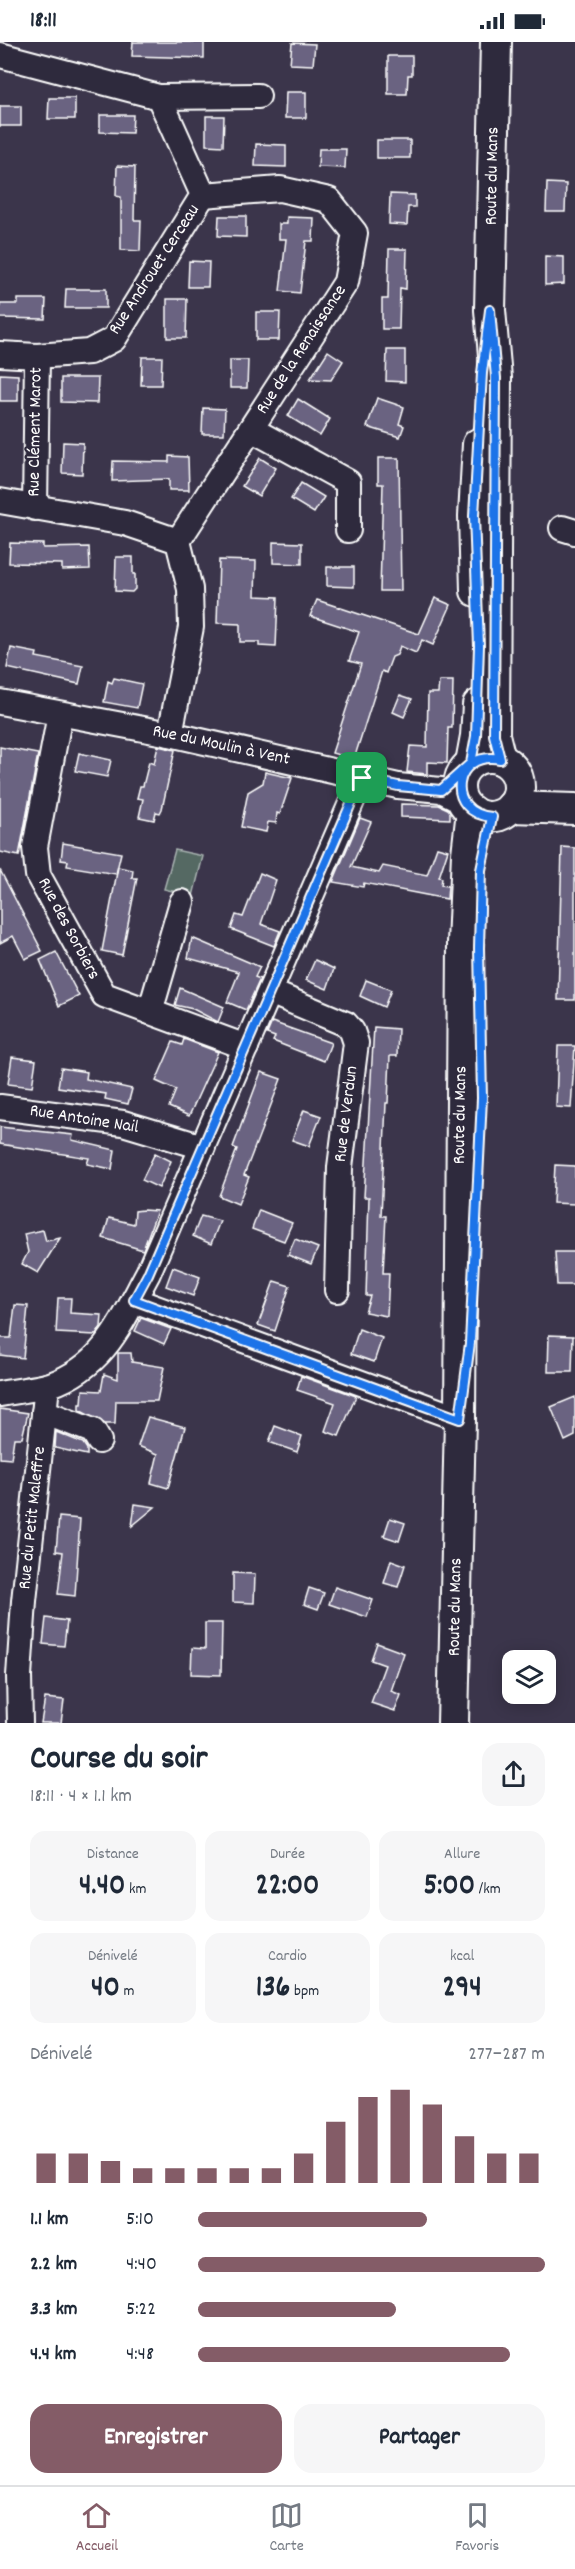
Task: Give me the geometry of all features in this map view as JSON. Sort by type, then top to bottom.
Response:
[{"type":"main road","name":"Route du Mans","points":[[479,793],[515,771],[500,759],[494,735],[496,389],[490,310],[496,42]]},
{"type":"main road","name":"Route du Mans","points":[[453,1723],[460,1419],[470,1343],[482,1098],[479,948],[481,870],[476,736],[479,646],[474,516],[482,373],[490,310]]},
{"type":"main road","points":[[479,793],[572,808]]},
{"type":"street","points":[[0,55],[159,97],[258,96]]},
{"type":"street","name":"Rue Androuet Cerceau","points":[[0,354],[37,356],[89,352],[114,339],[203,195],[159,97]]},
{"type":"street","name":"Rue de la Renaissance","points":[[178,541],[346,282],[355,233],[329,200],[280,189],[203,195]]},
{"type":"street","name":"Rue Clément Marot","points":[[35,508],[37,356]]},
{"type":"street","points":[[251,429],[348,482],[348,530]]},
{"type":"street","points":[[0,501],[125,523],[178,541],[190,589],[191,627],[170,734]]},
{"type":"street","name":"Rue du Moulin à Vent","points":[[0,702],[170,734],[398,786],[479,793]]},
{"type":"street","name":"Rue des Sorbiers","points":[[60,714],[34,847],[38,876],[104,995],[246,1047]]},
{"type":"street","points":[[0,1394],[40,1386],[76,1374],[107,1348],[148,1274],[362,778]]},
{"type":"street","points":[[150,1012],[182,902]]},
{"type":"street","name":"Rue de Verdun","points":[[270,992],[346,1024],[352,1031],[356,1043],[340,1167],[337,1290]]},
{"type":"street","name":"Rue Antoine Nail","points":[[0,1107],[123,1123],[202,1147]]},
{"type":"street","points":[[134,1300],[216,1332],[460,1419]]},
{"type":"street","points":[[0,1374],[40,1386]]},
{"type":"street","name":"Rue du Petit Maleffre","points":[[20,1723],[19,1676],[24,1601],[44,1412],[40,1386]]},
{"type":"street","points":[[44,1412],[93,1431],[99,1441]]},
{"type":"green space","points":[[175,850],[203,856],[193,896],[164,889]]},
{"type":"building","points":[[133,42],[204,42],[204,58],[132,56]]},
{"type":"building","points":[[292,43],[315,44],[313,65],[290,64]]},
{"type":"building","points":[[388,56],[412,56],[412,75],[408,75],[407,94],[388,94]]},
{"type":"building","points":[[286,92],[306,92],[306,118],[285,118]]},
{"type":"building","points":[[49,98],[75,98],[75,119],[48,119]]},
{"type":"building","points":[[0,106],[21,106],[21,126],[0,126]]},
{"type":"building","points":[[100,115],[133,115],[132,133],[100,132]]},
{"type":"building","points":[[206,116],[224,116],[223,146],[206,145]]},
{"type":"building","points":[[377,140],[410,140],[410,158],[377,158]]},
{"type":"building","points":[[256,144],[286,145],[286,167],[255,166]]},
{"type":"building","points":[[319,149],[346,149],[345,168],[318,167]]},
{"type":"building","points":[[117,166],[135,167],[134,220],[141,220],[140,251],[121,250],[121,197],[116,196]]},
{"type":"building","points":[[547,183],[566,184],[565,212],[546,212]]},
{"type":"building","points":[[390,194],[415,195],[415,207],[408,207],[407,225],[389,224]]},
{"type":"building","points":[[219,216],[246,216],[246,237],[218,236]]},
{"type":"building","points":[[287,217],[314,218],[313,241],[306,241],[300,293],[280,291],[286,239],[279,239],[279,224],[287,224]]},
{"type":"building","points":[[389,249],[407,249],[406,289],[400,288],[399,329],[382,329],[382,299],[388,299]]},
{"type":"building","points":[[545,256],[564,257],[564,284],[545,285]]},
{"type":"building","points":[[189,261],[209,262],[208,287],[188,287]]},
{"type":"building","points":[[66,289],[106,289],[106,308],[65,308]]},
{"type":"building","points":[[18,299],[46,299],[45,319],[0,318],[0,304],[18,304]]},
{"type":"building","points":[[167,299],[187,299],[186,338],[167,338]]},
{"type":"building","points":[[256,312],[280,312],[279,340],[256,340]]},
{"type":"building","points":[[387,350],[405,350],[405,382],[386,381]]},
{"type":"building","points":[[328,351],[343,361],[331,380],[310,379]]},
{"type":"building","points":[[142,357],[162,357],[161,385],[141,385]]},
{"type":"building","points":[[230,360],[248,360],[247,388],[230,388]]},
{"type":"building","points":[[0,374],[18,375],[18,401],[0,401]]},
{"type":"building","points":[[61,378],[98,378],[97,403],[61,402]]},
{"type":"building","points":[[377,398],[404,407],[399,424],[404,426],[400,437],[367,427]]},
{"type":"building","points":[[298,399],[330,419],[320,436],[288,416]]},
{"type":"building","points":[[203,408],[225,409],[224,434],[202,434]]},
{"type":"building","points":[[63,442],[83,443],[82,474],[62,473]]},
{"type":"building","points":[[169,456],[188,457],[189,490],[169,490],[169,479],[112,481],[113,461],[169,462]]},
{"type":"building","points":[[260,458],[276,468],[259,496],[242,486]]},
{"type":"building","points":[[378,458],[399,458],[401,591],[380,591],[383,484],[378,484]]},
{"type":"building","points":[[301,483],[324,497],[314,513],[291,499]]},
{"type":"building","points":[[273,542],[302,543],[302,564],[273,563]]},
{"type":"building","points":[[10,543],[43,544],[43,548],[89,547],[90,569],[62,570],[62,564],[9,563]]},
{"type":"building","points":[[116,557],[133,557],[135,589],[132,592],[115,591]]},
{"type":"building","points":[[219,560],[256,561],[255,596],[278,597],[276,647],[259,646],[259,642],[240,642],[240,624],[217,623]]},
{"type":"building","points":[[327,567],[354,567],[354,587],[327,586]]},
{"type":"building","points":[[435,598],[451,605],[433,645],[422,640],[416,653],[400,646],[397,655],[392,657],[386,673],[382,671],[354,759],[332,753],[361,664],[349,661],[359,632],[310,616],[317,600],[419,634]]},
{"type":"building","points":[[11,648],[37,653],[36,657],[83,666],[79,684],[7,668]]},
{"type":"building","points":[[114,678],[142,684],[137,708],[104,702],[108,681],[112,683]]},
{"type":"building","points":[[439,681],[453,681],[452,728],[448,728],[447,763],[427,762],[427,774],[407,772],[410,746],[427,747],[428,693],[438,693]]},
{"type":"building","points":[[400,695],[412,699],[404,717],[393,712]]},
{"type":"building","points":[[158,746],[175,750],[162,809],[160,813],[156,812],[154,820],[139,817],[143,799],[137,798],[140,786],[143,786],[149,762],[154,764]]},
{"type":"building","points":[[0,747],[38,754],[19,856],[0,852]]},
{"type":"building","points":[[79,753],[111,760],[107,777],[75,771]]},
{"type":"building","points":[[265,772],[292,778],[280,814],[277,813],[276,823],[268,822],[266,832],[241,827],[248,792],[263,783]]},
{"type":"building","points":[[401,804],[439,805],[450,810],[450,819],[401,817]]},
{"type":"building","points":[[360,818],[371,822],[351,867],[379,873],[383,866],[427,875],[437,847],[448,850],[439,877],[442,878],[441,885],[448,886],[447,899],[364,883],[363,887],[333,882]]},
{"type":"building","points":[[63,843],[121,853],[116,874],[67,866],[68,861],[61,860]]},
{"type":"building","points":[[562,847],[575,848],[575,1000],[558,1000]]},
{"type":"building","points":[[118,867],[133,870],[132,878],[137,878],[122,955],[102,951]]},
{"type":"building","points":[[0,870],[42,951],[25,959],[13,936],[0,943]]},
{"type":"building","points":[[260,873],[276,880],[261,924],[280,931],[274,946],[231,929],[236,915],[243,917]]},
{"type":"building","points":[[192,938],[260,967],[255,977],[260,979],[246,1010],[227,1002],[239,972],[188,958]]},
{"type":"building","points":[[56,952],[79,996],[59,1006],[40,960]]},
{"type":"building","points":[[315,960],[334,969],[327,989],[306,980]]},
{"type":"building","points":[[366,980],[391,990],[384,1007],[360,996]]},
{"type":"building","points":[[180,988],[224,1007],[218,1022],[193,1009],[175,1005]]},
{"type":"building","points":[[272,1022],[331,1043],[324,1061],[273,1041],[275,1037],[267,1034]]},
{"type":"building","points":[[374,1027],[398,1029],[397,1056],[390,1056],[381,1216],[386,1216],[383,1273],[389,1273],[387,1316],[365,1312],[370,1296],[366,1296],[369,1197],[364,1197]]},
{"type":"building","points":[[184,1039],[218,1052],[189,1116],[169,1107],[176,1090],[156,1081],[173,1042],[182,1045]]},
{"type":"building","points":[[558,1046],[575,1046],[571,1108],[556,1107]]},
{"type":"building","points":[[12,1057],[36,1060],[32,1087],[8,1084]]},
{"type":"building","points":[[61,1068],[87,1072],[86,1079],[132,1089],[128,1104],[105,1099],[106,1094],[58,1087]]},
{"type":"building","points":[[261,1072],[281,1079],[244,1175],[249,1177],[238,1204],[219,1196],[237,1149],[233,1147]]},
{"type":"building","points":[[304,1110],[321,1116],[309,1146],[292,1140]]},
{"type":"building","points":[[0,1127],[73,1135],[72,1140],[115,1150],[112,1169],[87,1164],[89,1158],[0,1144]]},
{"type":"building","points":[[155,1153],[171,1161],[159,1188],[142,1180]]},
{"type":"building","points":[[555,1165],[575,1166],[575,1204],[553,1203]]},
{"type":"building","points":[[259,1210],[292,1223],[284,1241],[252,1229]]},
{"type":"building","points":[[135,1211],[157,1211],[143,1250],[103,1238],[109,1218],[134,1224]]},
{"type":"building","points":[[201,1216],[220,1221],[211,1244],[193,1236]]},
{"type":"building","points":[[43,1230],[46,1241],[60,1238],[38,1273],[22,1264],[28,1252],[24,1234]]},
{"type":"building","points":[[295,1239],[318,1248],[311,1264],[288,1255]]},
{"type":"building","points":[[555,1252],[575,1252],[575,1285],[557,1285]]},
{"type":"building","points":[[173,1267],[200,1277],[193,1296],[166,1286]]},
{"type":"building","points":[[274,1281],[290,1286],[275,1331],[258,1325]]},
{"type":"building","points":[[58,1298],[71,1298],[70,1313],[102,1315],[101,1327],[96,1335],[56,1333]]},
{"type":"building","points":[[15,1305],[28,1306],[23,1358],[0,1355],[0,1338],[11,1338]]},
{"type":"building","points":[[141,1318],[171,1329],[164,1344],[135,1331]]},
{"type":"building","points":[[359,1329],[382,1338],[374,1362],[351,1354]]},
{"type":"building","points":[[549,1335],[573,1336],[572,1372],[548,1372]]},
{"type":"building","points":[[118,1353],[131,1353],[132,1362],[164,1367],[157,1401],[116,1401],[115,1424],[105,1424],[79,1410],[79,1404],[82,1404],[83,1390],[101,1391],[104,1374],[118,1379]]},
{"type":"building","points":[[301,1376],[356,1396],[339,1436],[325,1431],[335,1403],[297,1390]]},
{"type":"building","points":[[575,1397],[575,1436],[565,1441],[551,1407]]},
{"type":"building","points":[[0,1409],[28,1413],[22,1438],[14,1438],[11,1459],[0,1458]]},
{"type":"building","points":[[148,1417],[185,1427],[168,1488],[151,1483],[158,1454],[138,1446]]},
{"type":"building","points":[[275,1426],[302,1436],[297,1452],[269,1442]]},
{"type":"building","points":[[56,1432],[83,1443],[87,1449],[87,1455],[55,1448]]},
{"type":"building","points":[[135,1504],[155,1507],[132,1526]]},
{"type":"building","points":[[59,1517],[80,1519],[75,1596],[58,1594],[63,1552],[56,1551]]},
{"type":"building","points":[[390,1518],[405,1523],[399,1541],[384,1536]]},
{"type":"building","points":[[391,1560],[405,1565],[398,1587],[384,1583]]},
{"type":"building","points":[[233,1573],[255,1574],[254,1603],[233,1602]]},
{"type":"building","points":[[335,1587],[373,1600],[367,1617],[329,1604]]},
{"type":"building","points":[[309,1588],[324,1593],[318,1609],[304,1604]]},
{"type":"building","points":[[46,1618],[67,1621],[64,1646],[43,1644]]},
{"type":"building","points":[[205,1623],[222,1623],[221,1675],[191,1674],[192,1648],[205,1649]]},
{"type":"building","points":[[377,1643],[404,1653],[391,1691],[401,1695],[395,1711],[371,1703],[385,1665],[371,1660]]},
{"type":"building","points":[[45,1698],[64,1700],[61,1723],[41,1723]]},
{"type":"route","points":[[362,778],[148,1274],[134,1300],[277,1355],[460,1419],[470,1343],[482,1098],[479,948],[481,870],[492,817],[482,816],[466,806],[460,791],[460,782],[463,772],[471,763],[480,758],[500,759],[494,735],[497,468],[496,378],[490,310],[482,373],[474,516],[479,646],[476,736],[471,763],[441,790],[398,786],[362,778]]}]
